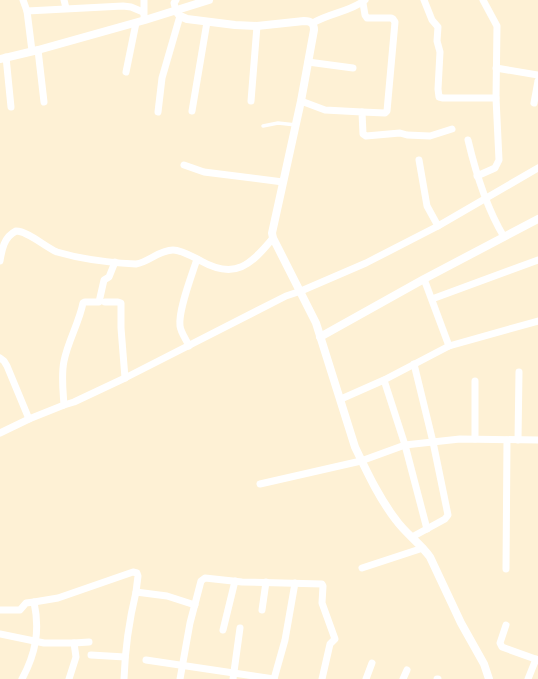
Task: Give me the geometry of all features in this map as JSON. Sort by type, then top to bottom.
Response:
[{"type":"street","points":[[22,0],[27,11],[44,102]]},
{"type":"street","points":[[64,0],[66,8]]},
{"type":"street","points":[[144,0],[143,12],[145,20]]},
{"type":"street","points":[[158,112],[162,78],[178,14],[174,3],[176,0]]},
{"type":"street","points":[[11,107],[3,58],[145,20],[178,14],[209,0]]},
{"type":"street","points":[[424,0],[432,20],[438,27],[437,41],[440,52],[439,96],[443,98],[496,98]]},
{"type":"street","points":[[477,176],[496,168],[498,163],[496,98],[497,26],[483,0]]},
{"type":"street","points":[[178,14],[207,22],[236,25],[257,26],[304,21],[313,23],[321,18],[352,8],[364,1],[365,15],[367,18],[393,19],[395,22],[387,111],[385,113],[325,110],[301,101]]},
{"type":"street","points":[[27,11],[123,6],[131,7],[143,12]]},
{"type":"street","points":[[192,112],[207,22]]},
{"type":"street","points":[[126,72],[136,23]]},
{"type":"street","points":[[313,23],[314,30],[301,101],[272,233],[273,238],[314,319],[341,399],[355,447],[375,486],[396,520],[424,548],[438,573],[461,623],[484,664],[488,679]]},
{"type":"street","points":[[251,101],[257,26]]},
{"type":"street","points":[[308,62],[353,68]]},
{"type":"street","points":[[496,68],[538,75]]},
{"type":"street","points":[[534,103],[538,81]]},
{"type":"street","points":[[362,112],[363,134],[366,136],[400,133],[407,136],[430,136],[452,129]]},
{"type":"street","points":[[468,140],[477,176],[498,227],[504,237]]},
{"type":"street","points":[[419,160],[427,206],[430,214],[438,226]]},
{"type":"street","points":[[184,165],[204,172],[283,182]]},
{"type":"street","points":[[0,432],[74,402],[189,346],[286,296],[348,271],[438,226],[538,168]]},
{"type":"street","points":[[320,337],[424,279],[538,219]]},
{"type":"street","points":[[0,261],[2,249],[6,240],[13,233],[20,231],[47,248],[70,255],[136,264],[143,263],[162,252],[173,250],[182,252],[216,269],[223,270],[236,268],[247,264],[258,256],[273,238]]},
{"type":"street","points":[[189,346],[181,331],[180,322],[187,288],[197,259]]},
{"type":"street","points":[[432,299],[538,260]]},
{"type":"street","points":[[64,405],[64,361],[83,303],[99,302],[104,280],[109,277],[115,262]]},
{"type":"street","points":[[424,279],[449,346]]},
{"type":"street","points":[[105,302],[118,302],[121,304],[121,328],[125,378]]},
{"type":"street","points":[[341,399],[384,380],[449,346],[538,321]]},
{"type":"street","points":[[0,358],[8,366],[29,419]]},
{"type":"street","points":[[412,537],[446,519],[448,515],[433,442],[414,364]]},
{"type":"street","points":[[518,440],[519,372]]},
{"type":"street","points":[[384,380],[405,445],[427,529]]},
{"type":"street","points":[[475,381],[475,439]]},
{"type":"street","points":[[260,484],[362,461],[405,445],[475,439],[538,440]]},
{"type":"street","points":[[506,569],[507,440]]},
{"type":"street","points":[[362,568],[424,548]]},
{"type":"street","points":[[0,610],[20,610],[26,603],[58,598],[132,572],[137,573],[136,592],[125,657],[124,679]]},
{"type":"street","points":[[180,679],[194,605],[203,578],[235,581],[321,584],[323,586],[322,603],[336,639],[330,644],[322,679]]},
{"type":"street","points":[[223,630],[235,581]]},
{"type":"street","points":[[262,610],[266,582]]},
{"type":"street","points":[[146,660],[233,676],[274,679],[285,640],[295,583]]},
{"type":"street","points":[[136,592],[167,596],[194,605]]},
{"type":"street","points":[[22,679],[30,662],[36,642],[37,620],[34,602]]},
{"type":"street","points":[[506,625],[500,642],[502,647],[537,660],[528,679]]},
{"type":"street","points":[[233,676],[240,628]]},
{"type":"street","points":[[0,634],[51,644],[89,642]]},
{"type":"street","points":[[69,679],[76,658],[74,643]]},
{"type":"street","points":[[91,655],[125,657]]},
{"type":"street","points":[[366,679],[372,663]]},
{"type":"street","points":[[403,679],[407,670]]},
{"type":"lane","points":[[263,126],[278,124],[296,125]]}]
